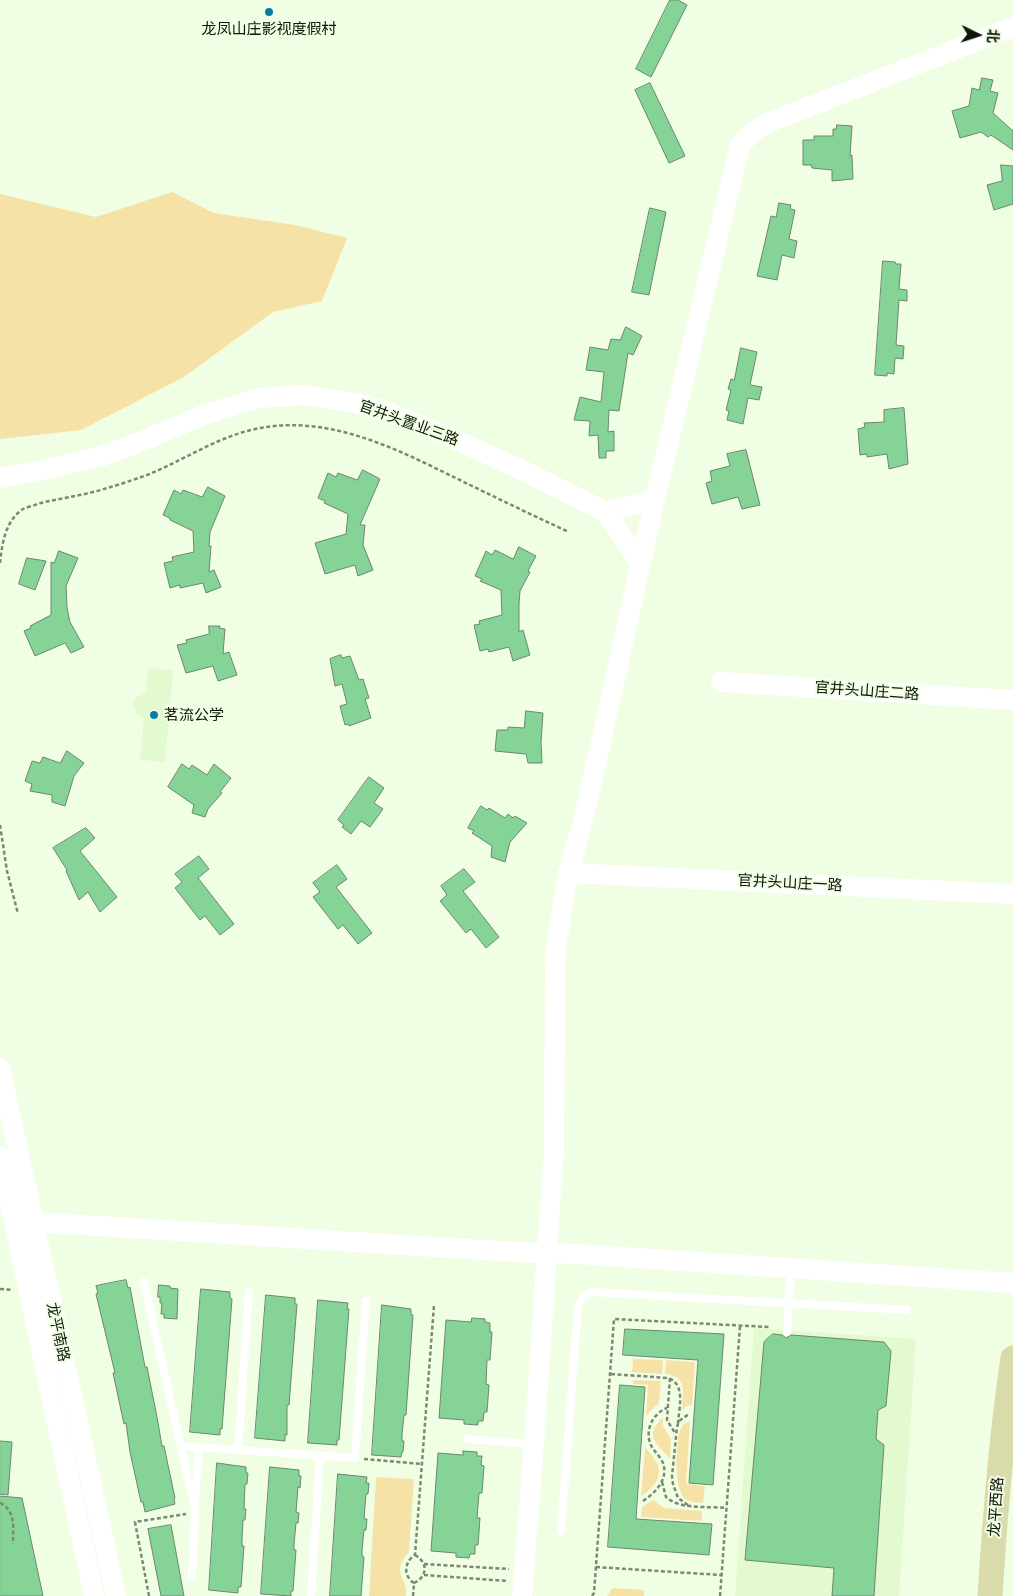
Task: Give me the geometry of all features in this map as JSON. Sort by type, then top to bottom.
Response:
[{"type":"main road","name":"龙平西路","points":[[990,1596],[1005,1409],[1013,1358]]},
{"type":"street","points":[[515,1589],[534,1444],[554,1149],[556,948],[568,873],[582,828],[640,563],[740,145],[754,131],[770,122],[1013,27]]},
{"type":"street","name":"官井头置业三路","points":[[0,478],[54,468],[102,456],[204,415],[258,398],[304,395],[356,403],[408,420],[506,462],[606,512],[640,563]]},
{"type":"street","points":[[606,512],[655,499]]},
{"type":"street","name":"官井头山庄二路","points":[[721,682],[1013,700]]},
{"type":"street","name":"官井头山庄一路","points":[[568,873],[1013,894]]},
{"type":"street","name":"龙平南路","points":[[0,1068],[116,1596]]},
{"type":"street","name":"龙平南路","points":[[0,1156],[94,1596]]},
{"type":"street","points":[[34,1222],[1013,1283]]},
{"type":"lane","points":[[787,1332],[791,1268]]},
{"type":"lane","points":[[144,1282],[195,1511]]},
{"type":"lane","points":[[238,1450],[249,1292]]},
{"type":"lane","points":[[561,1530],[578,1306],[583,1296],[592,1292],[907,1310]]},
{"type":"lane","points":[[181,1446],[355,1458],[366,1301]]},
{"type":"lane","points":[[466,1439],[534,1444]]},
{"type":"lane","points":[[192,1576],[199,1448]]},
{"type":"lane","points":[[311,1596],[320,1456]]},
{"type":"path","points":[[0,563],[3,540],[11,521],[23,509],[49,501],[101,490],[146,475],[224,438],[281,425],[311,426],[344,432],[376,441],[569,532]]},
{"type":"path","points":[[0,825],[7,871],[18,914]]},
{"type":"path","points":[[0,1289],[20,1291]]},
{"type":"path","points":[[434,1306],[416,1556],[424,1564],[510,1570]]},
{"type":"path","points":[[592,1596],[596,1567],[614,1319],[769,1327]]},
{"type":"path","points":[[720,1596],[740,1326]]},
{"type":"path","points":[[610,1374],[670,1378],[677,1384],[680,1391],[672,1476],[678,1498],[688,1505]]},
{"type":"path","points":[[670,1378],[667,1408],[668,1423],[675,1433]]},
{"type":"path","points":[[643,1501],[662,1482],[664,1474],[663,1465],[650,1442],[649,1433],[655,1417],[660,1411],[667,1408]]},
{"type":"path","points":[[678,1423],[689,1414]]},
{"type":"path","points":[[355,1458],[422,1464]]},
{"type":"path","points":[[662,1482],[666,1497],[673,1502],[726,1508]]},
{"type":"path","points":[[0,1503],[6,1505],[13,1520],[12,1544]]},
{"type":"path","points":[[150,1596],[136,1522],[195,1511]]},
{"type":"path","points":[[414,1583],[408,1579],[406,1569],[409,1560],[416,1556]]},
{"type":"path","points":[[424,1564],[424,1575]]},
{"type":"path","points":[[596,1567],[721,1575]]},
{"type":"path","points":[[413,1596],[414,1583],[424,1575],[515,1589]]},
{"type":"shaded area","points":[[172,192],[214,213],[295,225],[347,238],[322,301],[273,312],[184,377],[81,430],[0,439],[0,194],[96,217]]},
{"type":"shaded area","name":"茗流公学","points":[[148,668],[173,670],[165,762],[140,760],[144,718],[137,714],[133,703],[137,697],[146,692]]},
{"type":"shaded area","points":[[754,1328],[916,1339],[899,1596],[735,1596]]},
{"type":"shaded area","points":[[633,1359],[663,1360],[662,1374],[632,1372]]},
{"type":"shaded area","points":[[666,1360],[695,1362],[692,1405],[685,1407],[682,1411],[683,1392],[681,1382],[672,1375],[665,1374]]},
{"type":"shaded area","points":[[633,1380],[661,1381],[659,1404],[646,1416],[648,1385],[633,1384]]},
{"type":"shaded area","points":[[663,1417],[663,1426],[671,1439],[670,1459],[654,1440],[653,1435],[657,1424]]},
{"type":"shaded area","points":[[690,1421],[686,1484],[705,1486],[703,1503],[686,1500],[678,1485],[676,1464],[679,1434],[681,1428]]},
{"type":"shaded area","points":[[645,1447],[657,1463],[659,1473],[653,1487],[641,1496]]},
{"type":"shaded area","points":[[376,1477],[414,1479],[409,1552],[403,1560],[400,1570],[405,1584],[406,1596],[369,1596]]},
{"type":"shaded area","points":[[653,1500],[664,1508],[702,1511],[702,1521],[641,1517],[642,1507]]},
{"type":"shaded area","points":[[613,1588],[644,1590],[644,1596],[607,1596]]},
{"type":"building","points":[[670,0],[678,0],[687,5],[651,77],[636,69]]},
{"type":"building","points":[[982,78],[993,80],[990,91],[998,93],[993,113],[1013,131],[1013,150],[991,135],[988,137],[981,132],[960,138],[952,111],[969,106],[972,88],[979,90]]},
{"type":"building","points":[[650,83],[685,156],[669,163],[635,90]]},
{"type":"building","points":[[837,125],[852,126],[850,156],[852,155],[853,179],[832,181],[832,170],[803,165],[803,140],[814,140],[814,136],[833,136],[833,129],[836,129]]},
{"type":"building","points":[[1001,165],[1013,166],[1013,204],[994,210],[987,185],[1002,181]]},
{"type":"building","points":[[779,203],[791,205],[790,209],[795,210],[789,239],[797,241],[794,258],[782,255],[777,280],[757,276],[771,216],[776,217]]},
{"type":"building","points":[[650,208],[666,212],[649,295],[632,292]]},
{"type":"building","points":[[883,261],[901,264],[899,289],[907,290],[907,301],[899,300],[896,345],[904,346],[903,359],[895,358],[894,374],[887,373],[887,376],[875,375]]},
{"type":"building","points":[[626,327],[642,336],[633,355],[628,353],[619,411],[609,410],[608,432],[614,431],[614,451],[606,451],[606,458],[599,458],[598,435],[589,436],[590,421],[574,420],[580,397],[601,402],[604,372],[586,370],[590,347],[608,350],[611,339],[620,340]]},
{"type":"building","points":[[741,348],[757,352],[750,385],[762,387],[759,400],[748,398],[743,424],[727,420],[729,411],[726,410],[731,390],[728,389],[731,379],[734,380]]},
{"type":"building","points":[[904,408],[908,464],[889,469],[887,454],[867,457],[867,454],[860,455],[858,429],[865,427],[864,423],[884,422],[884,410]]},
{"type":"building","points":[[746,450],[760,505],[742,509],[738,497],[712,504],[706,483],[712,481],[710,471],[730,466],[727,454]]},
{"type":"building","points":[[363,470],[380,479],[360,525],[365,525],[363,545],[373,570],[358,576],[355,565],[325,574],[315,543],[346,534],[348,514],[324,503],[325,501],[318,498],[328,473],[336,477],[338,473],[357,480]]},
{"type":"building","points":[[208,487],[225,496],[210,532],[209,546],[211,546],[209,572],[214,570],[221,587],[206,593],[203,583],[170,588],[164,563],[173,561],[172,557],[194,552],[193,531],[163,515],[174,490],[181,494],[183,490],[202,497]]},
{"type":"building","points":[[519,547],[536,556],[520,591],[519,603],[519,632],[523,630],[530,655],[513,661],[509,647],[489,652],[488,649],[480,651],[474,625],[480,624],[479,621],[502,615],[501,590],[480,581],[482,579],[475,576],[486,551],[492,555],[495,550],[513,559]]},
{"type":"building","points":[[59,551],[78,558],[66,586],[67,608],[70,622],[84,647],[71,653],[65,643],[35,656],[24,631],[51,615],[51,562],[54,563]]},
{"type":"building","points":[[27,558],[46,561],[35,590],[19,584]]},
{"type":"building","points":[[209,626],[220,626],[219,628],[225,629],[223,654],[229,652],[237,675],[218,681],[213,666],[186,673],[177,645],[187,643],[186,640],[209,634]]},
{"type":"building","points":[[341,655],[342,658],[350,656],[359,680],[363,679],[369,698],[365,699],[371,718],[349,726],[348,724],[345,725],[340,706],[347,704],[342,684],[335,686],[330,659]]},
{"type":"building","points":[[526,711],[543,713],[542,763],[528,763],[526,754],[495,751],[497,730],[508,730],[508,727],[524,728]]},
{"type":"building","points":[[67,751],[84,763],[74,776],[65,806],[52,802],[52,795],[30,791],[32,784],[25,781],[32,761],[40,763],[43,757],[60,763]]},
{"type":"building","points":[[182,764],[189,769],[192,765],[207,775],[214,764],[231,778],[220,792],[222,793],[208,809],[205,817],[192,813],[194,805],[168,787]]},
{"type":"building","points":[[369,777],[384,788],[374,803],[383,809],[370,827],[361,821],[351,834],[342,827],[344,825],[338,820]]},
{"type":"building","points":[[481,806],[487,810],[489,808],[505,818],[508,814],[527,823],[510,842],[505,862],[491,857],[492,846],[472,833],[474,831],[468,828]]},
{"type":"building","points":[[86,828],[95,838],[80,851],[117,897],[100,912],[88,892],[79,900],[67,870],[53,848]]},
{"type":"building","points":[[199,856],[209,869],[198,878],[234,924],[220,935],[205,916],[200,920],[175,888],[182,882],[175,874]]},
{"type":"building","points":[[337,865],[347,879],[336,887],[372,933],[358,944],[343,925],[338,929],[313,897],[320,892],[313,883]]},
{"type":"building","points":[[464,869],[475,882],[463,891],[499,937],[486,948],[471,929],[466,933],[440,901],[447,895],[441,886]]},
{"type":"building","points":[[126,1280],[128,1288],[130,1287],[145,1367],[147,1367],[162,1446],[164,1446],[175,1498],[175,1504],[145,1512],[143,1502],[141,1502],[126,1423],[124,1424],[113,1373],[115,1373],[96,1294],[98,1293],[96,1286]]},
{"type":"building","points":[[159,1285],[178,1289],[177,1319],[164,1318],[164,1314],[161,1314],[162,1303],[160,1303],[160,1297],[158,1297]]},
{"type":"building","points":[[201,1289],[230,1292],[230,1298],[232,1299],[220,1435],[190,1432]]},
{"type":"building","points":[[266,1295],[295,1298],[295,1304],[297,1304],[285,1441],[255,1438]]},
{"type":"building","points":[[318,1300],[348,1303],[347,1309],[349,1309],[339,1440],[337,1440],[337,1445],[308,1443]]},
{"type":"building","points":[[382,1305],[411,1309],[411,1315],[413,1315],[406,1415],[404,1415],[402,1435],[402,1441],[404,1441],[401,1457],[372,1455]]},
{"type":"building","points":[[472,1318],[485,1319],[485,1322],[490,1323],[490,1332],[492,1332],[490,1360],[487,1360],[486,1384],[489,1385],[487,1412],[484,1412],[483,1421],[478,1421],[478,1425],[464,1424],[464,1420],[439,1418],[446,1320],[471,1322]]},
{"type":"building","points":[[625,1329],[724,1334],[713,1485],[689,1483],[698,1360],[623,1355]]},
{"type":"building","points":[[773,1334],[782,1335],[786,1338],[791,1335],[884,1342],[891,1351],[886,1406],[878,1410],[876,1439],[884,1445],[874,1596],[832,1596],[834,1568],[745,1560],[764,1342]]},
{"type":"building","points":[[620,1385],[645,1387],[636,1519],[712,1524],[709,1555],[608,1547]]},
{"type":"building","points":[[0,1441],[12,1442],[8,1495],[0,1494]]},
{"type":"building","points":[[463,1451],[477,1452],[477,1456],[482,1456],[481,1465],[484,1466],[482,1493],[479,1493],[477,1518],[480,1518],[478,1545],[475,1545],[475,1554],[470,1554],[469,1558],[456,1557],[456,1553],[431,1551],[438,1453],[463,1455]]},
{"type":"building","points":[[217,1463],[246,1467],[246,1473],[248,1473],[247,1484],[245,1484],[244,1509],[246,1509],[245,1520],[243,1520],[242,1546],[244,1546],[241,1587],[238,1587],[238,1593],[209,1590]]},
{"type":"building","points":[[270,1467],[299,1470],[299,1476],[301,1476],[300,1488],[298,1487],[296,1512],[299,1513],[298,1523],[296,1523],[294,1550],[296,1550],[291,1596],[261,1594]]},
{"type":"building","points":[[338,1474],[367,1477],[366,1483],[369,1483],[364,1519],[367,1519],[362,1550],[362,1556],[364,1557],[361,1596],[330,1596]]},
{"type":"building","points":[[0,1496],[22,1498],[43,1596],[0,1596]]},
{"type":"building","points":[[171,1525],[184,1596],[161,1596],[148,1529]]},
{"type":"place","name":"龙凤山庄影视度假村","points":[[269,12]]},
{"type":"place","name":"茗流公学","points":[[154,715]]}]
